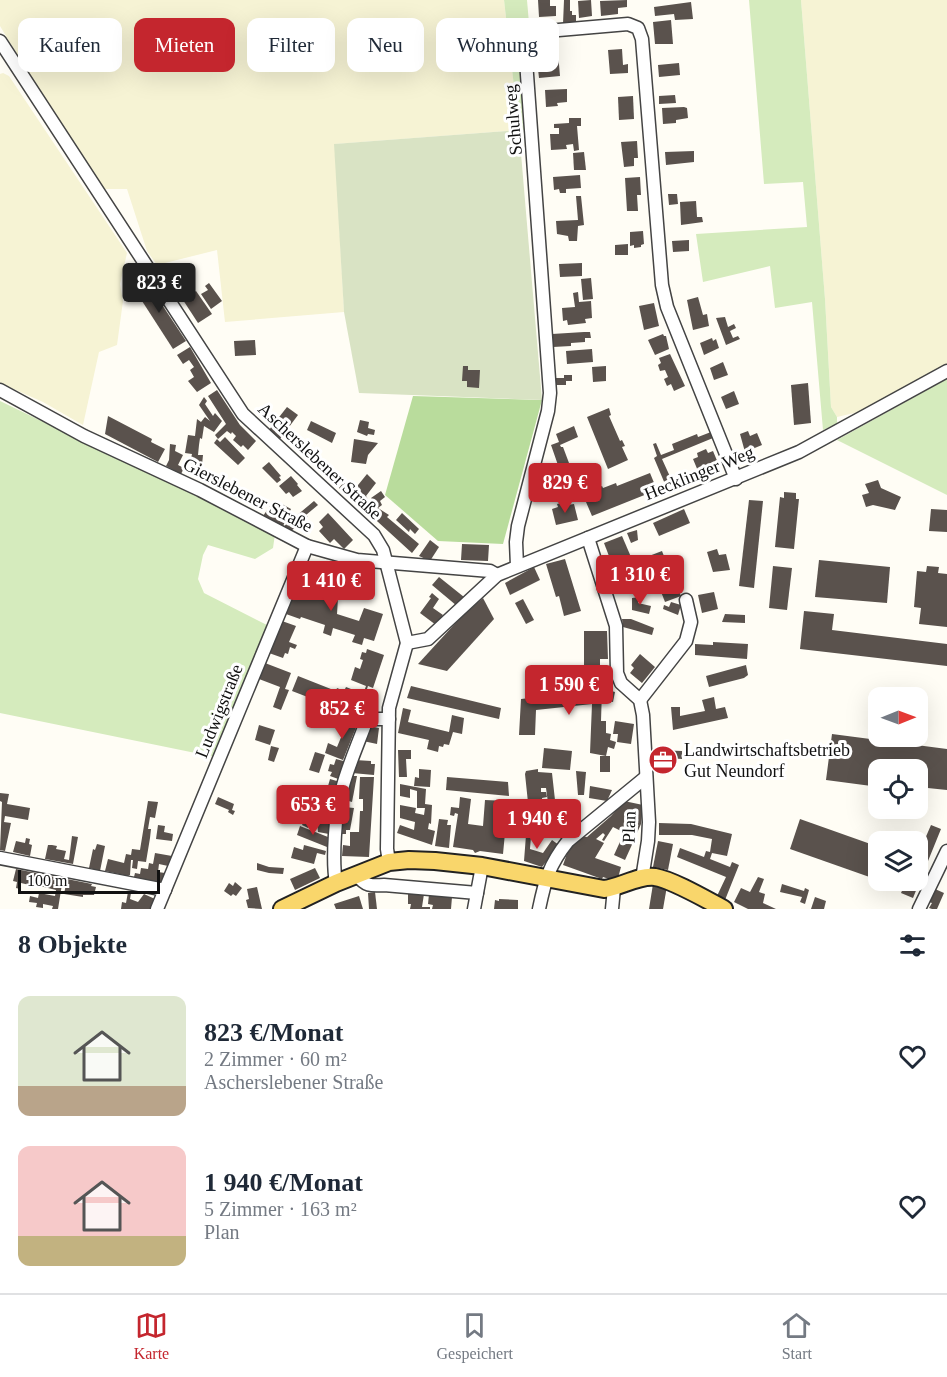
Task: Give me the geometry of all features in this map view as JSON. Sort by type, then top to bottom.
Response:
[{"type":"main road","points":[[282,909],[336,883],[389,862],[435,861],[482,866],[604,889],[655,877],[724,909]]},
{"type":"street","name":"Schulweg","points":[[518,566],[516,542],[518,526],[548,411],[550,393],[524,33],[628,24],[638,27],[642,39],[662,285],[667,308],[736,478]]},
{"type":"street","name":"Ascherslebener Straße","points":[[0,41],[243,414],[374,535],[383,550],[407,643]]},
{"type":"street","name":"Hecklinger Weg","points":[[407,643],[428,639],[496,575],[803,450],[947,371]]},
{"type":"street","name":"Gierslebener Straße","points":[[0,390],[84,436],[200,490],[307,546],[357,561],[490,571],[496,575]]},
{"type":"street","points":[[588,538],[616,626],[616,673],[621,683],[640,700],[686,641],[691,622],[686,600]]},
{"type":"street","name":"Ludwigstraße","points":[[157,909],[307,546]]},
{"type":"street","points":[[389,862],[387,849],[389,719],[392,694],[407,643]]},
{"type":"street","name":"Plan","points":[[640,700],[643,715],[649,832],[642,879]]},
{"type":"street","points":[[336,883],[334,845],[341,792],[366,722],[373,719],[389,719]]},
{"type":"street","name":"Plan","points":[[540,909],[545,879],[558,854],[568,842],[646,777]]},
{"type":"street","points":[[919,909],[947,851]]},
{"type":"street","points":[[0,858],[165,890]]},
{"type":"street","points":[[474,909],[482,866]]},
{"type":"street","points":[[357,875],[369,886],[384,885],[477,893]]},
{"type":"street","points":[[612,909],[614,888]]},
{"type":"shaded area","points":[[0,0],[504,0],[506,18],[436,18],[436,72],[512,72],[519,130],[335,144],[344,312],[225,322],[217,250],[157,265],[147,251],[127,189],[104,189],[28,72],[122,72],[122,18],[18,18],[18,56],[0,26]]},
{"type":"shaded area","points":[[801,0],[947,0],[947,367],[867,410],[837,417],[831,407],[825,299]]},
{"type":"shaded area","points":[[0,74],[9,76],[127,253],[120,284],[123,301],[117,345],[99,352],[83,425],[43,402],[0,383]]},
{"type":"green space","points":[[504,0],[527,0],[529,18],[506,18]]},
{"type":"green space","points":[[749,0],[801,0],[825,299],[831,407],[837,417],[837,424],[823,430],[812,302],[775,308],[770,266],[703,282],[696,234],[807,227],[803,182],[764,184]]},
{"type":"green space","points":[[512,72],[533,72],[538,129],[519,130]]},
{"type":"green space","points":[[519,130],[542,400],[359,393],[344,312],[334,144]]},
{"type":"green space","points":[[947,379],[947,495],[837,440]]},
{"type":"green space","points":[[413,396],[542,400],[503,544],[438,541],[385,495]]},
{"type":"green space","points":[[0,401],[275,534],[273,548],[255,559],[208,545],[203,555],[198,579],[204,593],[269,626],[215,757],[0,713]]},
{"type":"building","points":[[538,0],[550,0],[550,6],[556,6],[556,16],[539,17]]},
{"type":"building","points":[[564,0],[570,0],[570,11],[572,15],[576,15],[576,23],[563,24]]},
{"type":"building","points":[[591,0],[592,16],[579,18],[578,1]]},
{"type":"building","points":[[627,0],[627,7],[618,8],[618,14],[601,16],[600,1]]},
{"type":"building","points":[[691,2],[693,19],[675,20],[674,14],[655,16],[654,7]]},
{"type":"building","points":[[671,20],[673,44],[655,44],[653,22]]},
{"type":"building","points":[[622,49],[623,65],[628,64],[628,73],[610,74],[608,50]]},
{"type":"building","points":[[679,63],[680,75],[659,77],[658,65]]},
{"type":"building","points":[[559,64],[560,76],[539,78],[538,72],[559,72]]},
{"type":"building","points":[[567,89],[567,102],[557,103],[558,106],[546,107],[545,90]]},
{"type":"building","points":[[675,95],[676,103],[659,104],[659,96]]},
{"type":"building","points":[[633,96],[634,119],[619,120],[618,97]]},
{"type":"building","points":[[662,108],[687,108],[688,118],[676,120],[676,123],[663,124]]},
{"type":"building","points":[[569,118],[581,118],[581,126],[577,126],[579,150],[574,151],[573,144],[566,145],[567,149],[551,150],[550,134],[559,134],[559,128],[554,128],[554,124],[569,123]]},
{"type":"building","points":[[637,141],[638,158],[634,158],[634,166],[624,167],[621,142]]},
{"type":"building","points":[[694,151],[694,162],[666,165],[665,152]]},
{"type":"building","points":[[584,152],[586,170],[574,170],[573,153]]},
{"type":"building","points":[[580,175],[581,188],[566,189],[566,193],[560,193],[559,189],[554,190],[553,177]]},
{"type":"building","points":[[640,177],[641,195],[637,195],[638,211],[627,211],[625,178]]},
{"type":"building","points":[[668,194],[677,194],[678,204],[669,205]]},
{"type":"building","points":[[576,196],[581,196],[584,225],[578,226],[577,241],[569,241],[568,236],[557,234],[556,221],[578,220]]},
{"type":"building","points":[[696,201],[697,217],[702,217],[703,222],[681,225],[680,202]]},
{"type":"building","points":[[643,231],[644,244],[634,248],[634,245],[630,246],[630,232]]},
{"type":"building","points":[[689,240],[689,251],[673,252],[672,241]]},
{"type":"building","points":[[628,244],[628,255],[615,255],[615,245]]},
{"type":"building","points":[[582,263],[582,276],[560,277],[559,264]]},
{"type":"building","points":[[591,278],[593,299],[583,300],[581,279]]},
{"type":"building","points":[[145,279],[186,341],[173,349],[133,287]]},
{"type":"building","points":[[209,283],[222,301],[211,309],[201,294],[208,290],[205,286]]},
{"type":"building","points":[[196,291],[212,314],[198,323],[183,300]]},
{"type":"building","points":[[578,292],[579,302],[591,301],[592,318],[585,319],[586,323],[568,325],[567,320],[563,321],[562,308],[575,307],[573,293]]},
{"type":"building","points":[[698,297],[703,315],[707,314],[709,326],[693,330],[687,300]]},
{"type":"building","points":[[654,303],[659,326],[644,330],[639,306]]},
{"type":"building","points":[[725,317],[728,327],[734,324],[736,328],[730,331],[733,338],[738,336],[740,339],[726,345],[716,318]]},
{"type":"building","points":[[590,332],[591,338],[585,338],[585,342],[553,347],[552,334]]},
{"type":"building","points":[[663,334],[666,336],[669,349],[655,355],[648,340]]},
{"type":"building","points":[[712,338],[713,341],[716,339],[719,348],[704,355],[700,343]]},
{"type":"building","points":[[255,340],[256,355],[235,356],[234,341]]},
{"type":"building","points":[[190,347],[211,383],[197,392],[188,381],[194,377],[190,370],[194,367],[189,360],[183,364],[177,355]]},
{"type":"building","points":[[592,349],[593,362],[567,364],[566,351]]},
{"type":"building","points":[[670,354],[685,386],[674,391],[671,384],[667,386],[664,379],[668,377],[665,370],[660,371],[658,365],[661,363],[659,358]]},
{"type":"building","points":[[723,362],[728,375],[714,380],[710,368]]},
{"type":"building","points":[[463,366],[468,366],[468,370],[480,370],[479,388],[467,387],[467,381],[462,381]]},
{"type":"building","points":[[606,366],[606,381],[593,382],[592,367]]},
{"type":"building","points":[[564,375],[572,375],[572,381],[566,381],[566,385],[556,385],[556,378],[564,378]]},
{"type":"building","points":[[808,383],[811,423],[794,425],[791,385]]},
{"type":"building","points":[[217,390],[240,425],[256,441],[248,450],[233,440],[236,436],[232,432],[231,434],[227,431],[218,439],[215,435],[226,424],[208,396]]},
{"type":"building","points":[[734,391],[739,404],[726,409],[721,397]]},
{"type":"building","points":[[204,397],[207,401],[205,404],[213,416],[215,413],[222,421],[214,432],[204,426],[198,455],[203,455],[202,465],[190,463],[192,454],[185,453],[188,435],[195,436],[197,419],[201,422],[205,417],[210,421],[199,405]]},
{"type":"building","points":[[287,407],[298,415],[280,439],[269,430]]},
{"type":"building","points":[[609,408],[611,415],[609,416],[620,441],[622,440],[625,446],[622,447],[628,460],[608,469],[587,417]]},
{"type":"building","points":[[108,416],[152,439],[151,442],[165,449],[158,462],[105,434]]},
{"type":"building","points":[[360,420],[369,422],[368,428],[375,430],[374,435],[368,434],[367,436],[357,432]]},
{"type":"building","points":[[311,421],[336,433],[332,443],[307,430]]},
{"type":"building","points":[[574,426],[578,437],[560,445],[569,463],[559,468],[551,445],[559,442],[556,434]]},
{"type":"building","points":[[748,431],[750,436],[757,433],[762,445],[745,452],[740,434]]},
{"type":"building","points":[[711,432],[713,438],[662,459],[672,481],[665,484],[654,458],[657,456],[653,444],[656,443],[661,455],[674,450],[672,444],[697,434],[698,437]]},
{"type":"building","points":[[225,437],[245,458],[238,465],[214,443],[217,439],[220,442]]},
{"type":"building","points":[[354,439],[378,443],[368,455],[366,464],[351,462]]},
{"type":"building","points":[[170,444],[176,445],[175,451],[183,455],[178,465],[184,468],[181,474],[166,466],[169,460]]},
{"type":"building","points":[[706,449],[708,453],[713,451],[718,463],[698,471],[693,459],[698,457],[697,453]]},
{"type":"building","points":[[269,462],[281,476],[279,477],[281,480],[277,483],[262,468]]},
{"type":"building","points":[[650,473],[657,490],[592,516],[583,495],[602,486],[603,488],[616,483],[617,486]]},
{"type":"building","points":[[367,474],[376,483],[366,496],[368,499],[363,509],[339,488],[344,482],[354,490]]},
{"type":"building","points":[[291,476],[302,491],[293,497],[289,492],[286,494],[279,486]]},
{"type":"building","points":[[566,478],[569,486],[551,493],[548,485]]},
{"type":"building","points":[[878,480],[881,488],[901,497],[895,510],[873,505],[866,507],[862,495],[869,493],[865,484]]},
{"type":"building","points":[[381,491],[385,497],[380,501],[382,505],[378,508],[389,515],[387,517],[419,544],[412,553],[366,511],[371,505],[374,507],[376,504],[371,498]]},
{"type":"building","points":[[784,492],[796,493],[796,499],[799,499],[794,549],[775,547],[780,497],[784,498]]},
{"type":"building","points":[[749,500],[763,501],[754,588],[739,586]]},
{"type":"building","points":[[314,501],[318,505],[306,515],[308,517],[291,531],[283,527]]},
{"type":"building","points":[[566,502],[567,505],[574,504],[578,520],[556,525],[552,509],[558,507],[557,504]]},
{"type":"building","points":[[272,503],[279,506],[280,503],[291,509],[283,526],[263,516]]},
{"type":"building","points":[[684,509],[690,523],[659,536],[653,523]]},
{"type":"building","points":[[931,509],[947,510],[947,532],[929,531]]},
{"type":"building","points":[[328,513],[353,540],[344,549],[334,539],[330,543],[319,531],[323,527],[319,522]]},
{"type":"building","points":[[402,513],[419,529],[415,534],[410,529],[409,532],[396,520]]},
{"type":"building","points":[[637,530],[638,540],[631,543],[627,533]]},
{"type":"building","points":[[622,536],[631,557],[612,564],[604,543]]},
{"type":"building","points":[[430,540],[439,547],[430,561],[419,556]]},
{"type":"building","points":[[462,544],[489,545],[488,561],[461,560]]},
{"type":"building","points":[[717,549],[719,555],[726,554],[730,570],[713,572],[707,552]]},
{"type":"building","points":[[662,551],[667,564],[654,569],[649,556]]},
{"type":"building","points":[[565,559],[581,611],[564,616],[559,596],[556,597],[546,564]]},
{"type":"building","points":[[819,560],[890,567],[887,603],[815,597]]},
{"type":"building","points":[[315,565],[349,576],[345,588],[311,577]]},
{"type":"building","points":[[773,566],[792,568],[787,610],[769,608]]},
{"type":"building","points":[[927,566],[939,567],[938,573],[947,574],[947,627],[919,624],[921,608],[914,607],[917,571],[926,572]]},
{"type":"building","points":[[534,567],[540,580],[510,595],[505,583]]},
{"type":"building","points":[[612,573],[623,573],[622,591],[611,590]]},
{"type":"building","points":[[439,577],[464,597],[457,606],[432,585]]},
{"type":"building","points":[[673,578],[681,596],[665,602],[658,584]]},
{"type":"building","points":[[308,579],[337,590],[335,597],[338,598],[337,614],[359,621],[364,608],[383,614],[374,641],[364,638],[362,645],[352,642],[355,635],[333,628],[331,636],[323,633],[325,625],[286,614],[296,584],[306,587]]},
{"type":"building","points":[[714,592],[718,609],[702,613],[698,595]]},
{"type":"building","points":[[432,593],[439,599],[433,608],[443,615],[436,625],[420,613]]},
{"type":"building","points":[[639,597],[638,603],[651,606],[649,614],[632,610],[632,598]]},
{"type":"building","points":[[483,598],[494,619],[447,671],[418,664],[461,617]]},
{"type":"building","points":[[523,599],[534,620],[526,624],[515,603]]},
{"type":"building","points":[[671,602],[681,605],[678,615],[663,609],[664,605],[669,607]]},
{"type":"building","points":[[804,611],[834,614],[832,630],[947,644],[947,666],[800,649]]},
{"type":"building","points":[[725,614],[745,615],[745,623],[722,622]]},
{"type":"building","points":[[622,619],[631,619],[654,628],[652,635],[623,627]]},
{"type":"building","points":[[282,621],[296,626],[289,642],[297,645],[295,649],[290,647],[288,654],[285,653],[283,658],[269,653]]},
{"type":"building","points":[[584,631],[607,631],[608,659],[600,659],[600,665],[595,670],[590,670],[584,665]]},
{"type":"building","points":[[713,642],[748,644],[747,659],[695,655],[695,644],[713,645]]},
{"type":"building","points":[[367,649],[384,655],[373,688],[368,686],[363,701],[367,703],[363,712],[350,706],[344,711],[292,691],[298,676],[336,691],[337,688],[344,691],[346,687],[355,692],[354,697],[361,700],[366,686],[351,680],[355,667],[360,669],[363,660],[360,659],[362,652],[366,653]]},
{"type":"building","points":[[640,654],[655,667],[642,683],[630,673],[634,668],[631,665]]},
{"type":"building","points":[[265,663],[291,673],[285,689],[289,690],[281,710],[273,707],[280,687],[259,679]]},
{"type":"building","points":[[746,665],[748,675],[744,678],[709,687],[706,676]]},
{"type":"building","points":[[411,686],[501,708],[499,719],[407,698]]},
{"type":"building","points":[[604,689],[615,692],[613,702],[602,700]]},
{"type":"building","points":[[602,690],[601,721],[606,721],[606,733],[611,734],[610,740],[616,742],[614,749],[608,747],[606,756],[590,753],[592,704],[536,710],[535,735],[519,735],[521,699]]},
{"type":"building","points":[[714,697],[716,709],[725,707],[728,718],[673,730],[671,707],[680,707],[680,716],[705,711],[702,700]]},
{"type":"building","points":[[403,708],[411,710],[408,722],[449,732],[452,715],[464,718],[462,734],[453,732],[449,745],[439,746],[438,752],[427,749],[429,740],[398,733]]},
{"type":"building","points":[[342,718],[357,725],[343,760],[325,753],[328,743],[337,747],[342,735],[339,734],[341,730],[337,729]]},
{"type":"building","points":[[615,721],[634,724],[631,744],[617,742],[618,734],[613,734]]},
{"type":"building","points":[[259,725],[275,730],[270,745],[255,740]]},
{"type":"building","points":[[369,726],[379,728],[377,744],[363,741]]},
{"type":"building","points":[[832,734],[868,739],[868,747],[928,747],[947,749],[947,790],[928,788],[928,759],[868,759],[868,786],[826,780]]},
{"type":"building","points":[[271,746],[279,748],[274,762],[268,760]]},
{"type":"building","points":[[544,748],[572,751],[570,770],[542,768]]},
{"type":"building","points":[[398,750],[411,750],[411,759],[406,759],[407,777],[399,777]]},
{"type":"building","points":[[656,750],[682,751],[682,759],[668,758],[668,772],[656,772]]},
{"type":"building","points":[[315,752],[325,755],[319,773],[309,770]]},
{"type":"building","points":[[600,756],[610,756],[610,772],[600,772]]},
{"type":"building","points":[[336,759],[347,762],[341,780],[330,776],[332,772],[328,771],[330,764],[334,765]]},
{"type":"building","points":[[355,760],[371,761],[371,764],[375,764],[374,775],[352,773]]},
{"type":"building","points":[[419,769],[431,770],[430,787],[414,786],[415,777],[419,778]]},
{"type":"building","points":[[538,769],[538,772],[552,773],[556,809],[549,810],[546,788],[541,788],[541,792],[546,792],[547,797],[542,798],[543,810],[529,812],[525,774],[526,771]]},
{"type":"building","points":[[576,771],[586,772],[584,795],[578,795]]},
{"type":"building","points":[[351,776],[357,776],[352,802],[345,800]]},
{"type":"building","points":[[360,777],[374,777],[369,857],[342,856],[343,845],[350,846],[350,832],[359,832],[360,811],[363,811],[363,799],[359,799]]},
{"type":"building","points":[[447,777],[508,782],[509,796],[446,790]]},
{"type":"building","points":[[330,779],[340,782],[336,802],[325,799],[327,791],[323,790],[324,785],[328,786]]},
{"type":"building","points":[[400,784],[426,789],[425,804],[432,805],[431,824],[429,823],[428,829],[435,831],[432,845],[397,833],[400,825],[414,830],[415,822],[400,818],[400,805],[416,808],[415,813],[424,815],[425,808],[417,808],[417,791],[410,789],[410,798],[400,796]]},
{"type":"building","points":[[590,786],[612,790],[607,801],[589,798]]},
{"type":"building","points":[[0,793],[9,794],[7,804],[30,808],[28,820],[5,816],[4,822],[11,823],[5,851],[0,850],[2,802]]},
{"type":"building","points":[[218,797],[234,804],[233,815],[228,812],[229,810],[215,804]]},
{"type":"building","points":[[460,797],[471,799],[468,824],[483,826],[485,800],[508,801],[503,854],[480,851],[475,853],[473,850],[453,847],[458,814],[450,815],[451,807],[459,808]]},
{"type":"building","points":[[148,801],[158,802],[155,818],[150,817],[148,829],[151,829],[146,862],[138,861],[137,869],[132,868],[133,860],[131,860],[128,876],[105,871],[108,859],[124,863],[126,854],[131,855],[132,849],[140,850]]},
{"type":"building","points":[[315,801],[336,802],[329,834],[318,832],[317,822],[320,822],[321,815],[312,813]]},
{"type":"building","points":[[624,801],[643,805],[641,824],[637,833],[626,829],[625,833],[613,827],[604,841],[602,840],[605,835],[603,833],[596,839],[604,843],[595,858],[621,867],[618,878],[612,880],[603,877],[602,879],[563,865],[569,848],[582,836],[587,837]]},
{"type":"building","points":[[344,807],[354,808],[350,830],[342,834]]},
{"type":"building","points":[[308,812],[314,813],[308,828],[302,825]]},
{"type":"building","points":[[439,819],[448,820],[447,825],[451,825],[449,848],[435,846]]},
{"type":"building","points":[[800,819],[868,843],[868,876],[790,849]]},
{"type":"building","points":[[527,822],[532,824],[530,849],[543,853],[552,840],[559,845],[542,867],[524,861]]},
{"type":"building","points":[[659,823],[691,824],[732,834],[727,856],[712,853],[710,859],[730,867],[732,862],[739,865],[725,900],[717,896],[726,877],[677,857],[680,848],[704,857],[706,851],[710,852],[712,839],[692,835],[659,835]]},
{"type":"building","points":[[158,825],[165,826],[164,832],[173,834],[172,841],[156,839]]},
{"type":"building","points":[[931,825],[941,829],[928,861],[928,832]]},
{"type":"building","points":[[300,826],[328,837],[327,847],[297,835]]},
{"type":"building","points":[[624,833],[635,838],[625,860],[614,855]]},
{"type":"building","points":[[72,836],[78,837],[73,864],[45,859],[48,845],[52,845],[57,846],[56,849],[66,851],[64,859],[69,860]]},
{"type":"building","points":[[26,838],[30,839],[29,844],[32,845],[30,856],[13,852],[16,841],[25,843]]},
{"type":"building","points":[[658,841],[673,844],[668,870],[653,867]]},
{"type":"building","points":[[97,844],[105,846],[100,871],[89,868],[93,849],[95,850]]},
{"type":"building","points":[[304,845],[326,851],[325,855],[317,853],[314,864],[291,858],[294,847],[303,850]]},
{"type":"building","points":[[155,853],[172,856],[168,866],[159,864],[158,872],[165,873],[161,883],[134,877],[135,873],[140,874],[141,868],[148,869],[149,863],[153,864]]},
{"type":"building","points":[[257,863],[284,868],[283,874],[257,870]]},
{"type":"building","points":[[315,868],[320,878],[295,890],[290,879]]},
{"type":"building","points":[[16,869],[41,874],[38,887],[21,883],[20,889],[16,888],[17,882],[13,881]]},
{"type":"building","points":[[42,875],[63,878],[58,909],[52,909],[53,906],[43,904],[43,908],[36,907],[37,903],[29,902],[30,896],[38,898],[39,893],[55,896],[56,890],[40,886]]},
{"type":"building","points":[[758,877],[764,879],[759,892],[765,894],[763,903],[776,909],[748,909],[734,902],[741,888],[750,892]]},
{"type":"building","points":[[67,879],[92,884],[91,886],[96,887],[94,895],[83,895],[83,897],[64,894]]},
{"type":"building","points":[[235,882],[242,888],[236,896],[233,894],[231,896],[224,891],[229,883],[233,886]]},
{"type":"building","points":[[653,884],[667,886],[663,909],[649,909]]},
{"type":"building","points":[[782,884],[804,891],[805,888],[809,890],[805,904],[800,902],[802,897],[780,892]]},
{"type":"building","points":[[257,887],[262,909],[248,908],[247,889]]},
{"type":"building","points":[[935,889],[944,893],[937,909],[932,909],[929,908],[932,903],[929,902]]},
{"type":"building","points":[[902,891],[916,891],[913,898],[901,893]]},
{"type":"building","points":[[128,892],[131,893],[130,899],[138,902],[144,894],[155,899],[151,909],[121,909],[122,902],[126,903]]},
{"type":"building","points":[[375,892],[377,909],[369,909],[368,893]]},
{"type":"building","points":[[408,893],[424,894],[422,907],[430,907],[430,909],[410,909]]},
{"type":"building","points":[[429,894],[452,897],[451,909],[432,909],[433,905],[428,904]]},
{"type":"building","points":[[359,896],[363,909],[336,909],[334,904]]},
{"type":"building","points":[[815,897],[826,901],[824,909],[811,909]]},
{"type":"building","points":[[499,899],[518,900],[518,909],[494,909],[495,900],[499,901]]},
{"type":"place","name":"Landwirtschaftsbetrieb Gut Neundorf","points":[[663,760]]}]
